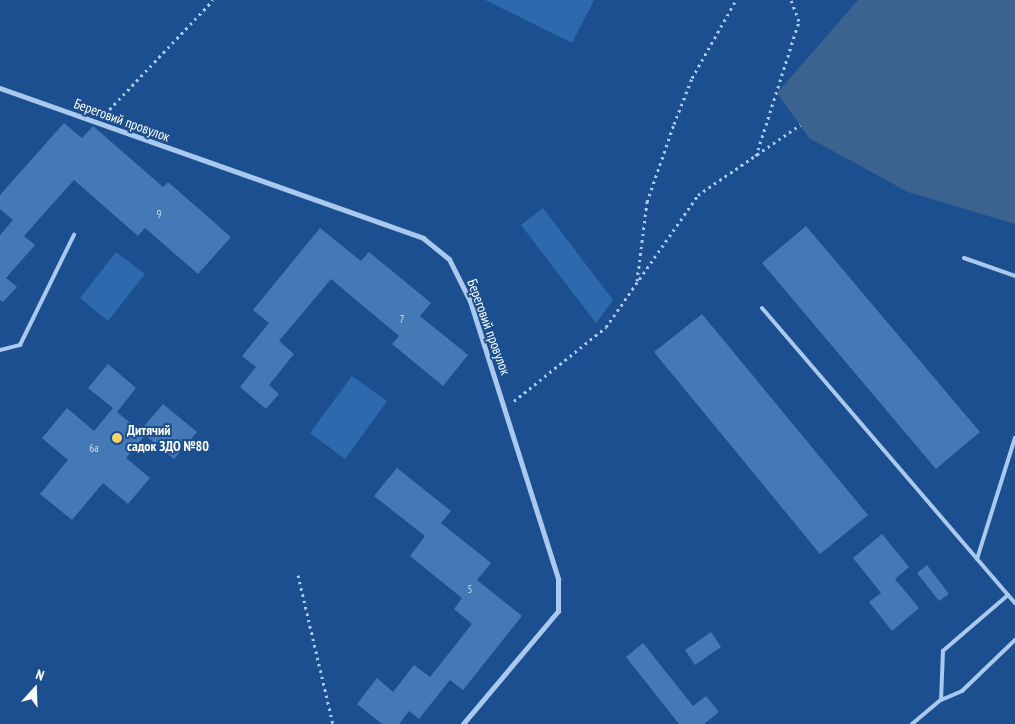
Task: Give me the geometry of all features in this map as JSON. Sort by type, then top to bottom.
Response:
[{"type":"street","name":"Береговий провулок","points":[[0,88],[423,238],[449,259],[470,301],[558,579],[558,611],[463,724]]},
{"type":"lane","points":[[0,350],[20,345],[74,235]]},
{"type":"lane","points":[[964,258],[1015,276]]},
{"type":"lane","points":[[762,308],[1015,603]]},
{"type":"lane","points":[[977,559],[1015,438]]},
{"type":"lane","points":[[941,700],[943,651],[1008,595]]},
{"type":"lane","points":[[912,724],[941,700],[962,691],[1015,640]]},
{"type":"path","points":[[96,123],[213,0]]},
{"type":"path","points":[[637,281],[647,202],[674,124],[692,78],[736,0]]},
{"type":"path","points":[[755,158],[799,21],[791,0]]},
{"type":"path","points":[[505,408],[606,327],[698,195],[755,158],[800,125]]},
{"type":"path","points":[[298,575],[333,724]]},
{"type":"shaded area","points":[[485,0],[594,0],[572,43]]},
{"type":"shaded area","points":[[858,0],[1015,0],[1015,224],[908,192],[809,138],[777,93]]},
{"type":"shaded area","points":[[543,208],[613,300],[596,323],[521,225]]},
{"type":"shaded area","points":[[116,252],[145,274],[108,321],[80,298]]},
{"type":"shaded area","points":[[352,376],[387,401],[345,459],[310,433]]},
{"type":"building","points":[[64,123],[82,138],[93,126],[163,187],[168,182],[231,237],[198,274],[145,228],[138,236],[74,180],[24,236],[35,245],[6,278],[17,287],[3,302],[0,300],[0,235],[13,220],[0,209],[0,195]]},
{"type":"building","points":[[806,226],[980,432],[936,469],[762,263]]},
{"type":"building","points":[[320,228],[361,261],[369,252],[431,303],[420,316],[468,355],[443,386],[392,344],[399,336],[331,279],[279,341],[294,354],[269,385],[279,394],[266,409],[240,387],[256,367],[242,356],[269,323],[253,310]]},
{"type":"building","points":[[702,314],[868,515],[820,554],[654,352]]},
{"type":"building","points":[[108,364],[136,388],[117,412],[140,431],[163,404],[197,432],[174,459],[145,435],[126,458],[150,478],[128,504],[103,483],[72,520],[40,494],[68,460],[42,438],[67,408],[94,431],[113,408],[88,388]]},
{"type":"building","points":[[397,468],[451,511],[441,523],[491,563],[477,580],[522,616],[463,690],[450,680],[419,719],[409,711],[399,724],[382,724],[357,704],[377,678],[393,692],[414,665],[430,677],[472,624],[454,609],[462,598],[410,556],[425,536],[374,496]]},
{"type":"building","points":[[882,534],[909,567],[895,579],[919,608],[892,631],[869,602],[881,593],[853,558]]},
{"type":"building","points":[[927,565],[949,594],[939,601],[917,573]]},
{"type":"building","points":[[711,632],[721,647],[695,665],[685,650]]},
{"type":"building","points":[[643,643],[693,706],[706,696],[719,712],[704,724],[679,724],[626,657]]},
{"type":"place","name":"Дитячий садок ЗДО №80","points":[[117,438]]}]
